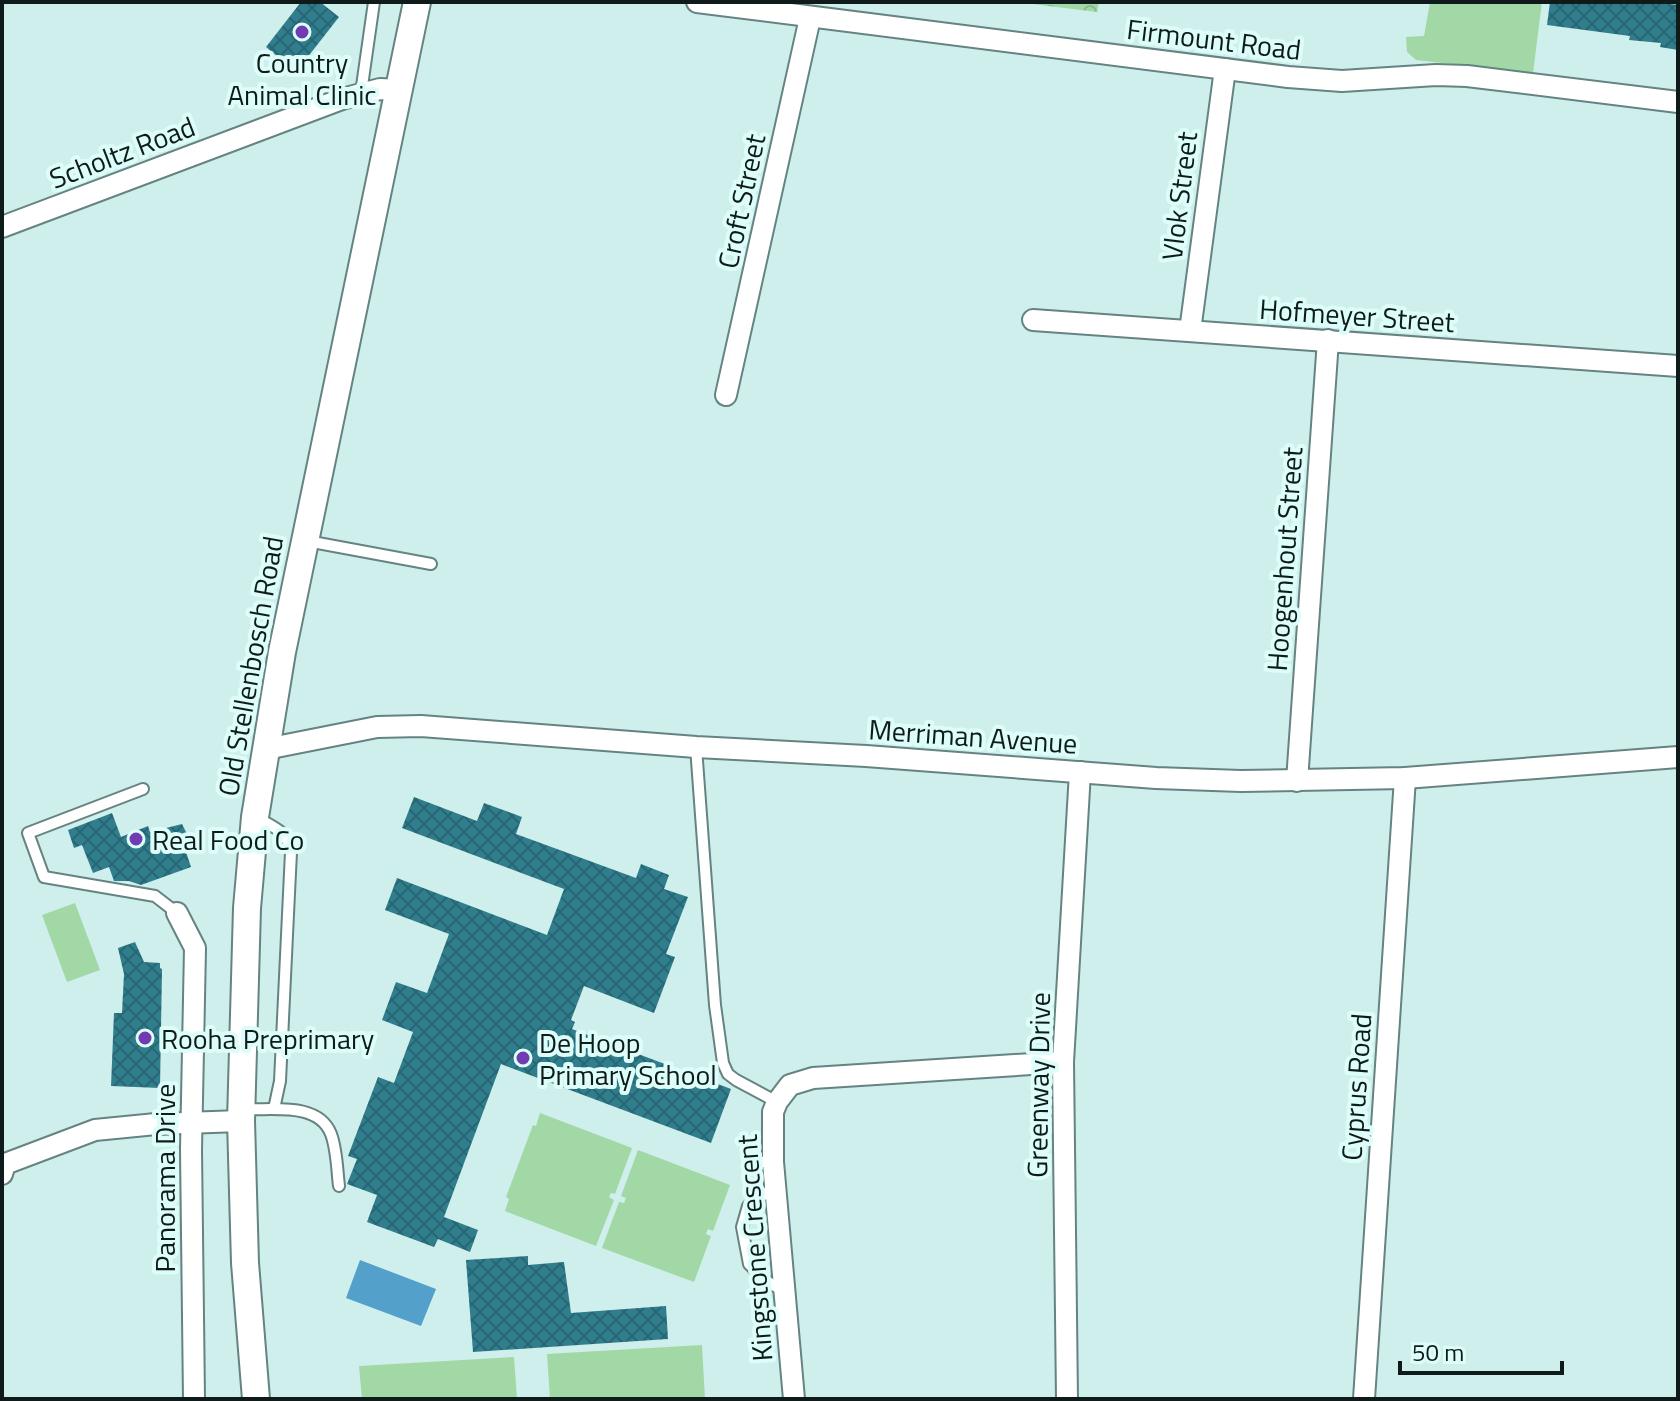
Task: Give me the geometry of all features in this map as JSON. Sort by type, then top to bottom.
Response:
[{"type":"street","name":"Old Stellenbosch Road","points":[[256,1399],[245,1263],[242,1115],[247,908],[255,817],[282,652],[417,2]]},
{"type":"street","name":"Firmount Road","points":[[697,2],[1342,81],[1467,76],[1678,102]]},
{"type":"street","name":"Croft Street","points":[[726,395],[810,18]]},
{"type":"street","name":"Vlok Street","points":[[1190,331],[1225,69]]},
{"type":"street","name":"Scholtz Road","points":[[2,227],[361,93],[380,89],[399,90]]},
{"type":"street","name":"Hofmeyer Street","points":[[1033,320],[1678,366]]},
{"type":"street","name":"Hoogenhout Street","points":[[1297,781],[1328,340]]},
{"type":"street","name":"Merriman Avenue","points":[[266,749],[377,727],[399,726],[1171,778],[1297,781],[1405,778],[1678,757]]},
{"type":"street","name":"Greenway Drive","points":[[1067,1399],[1063,1062],[1080,772]]},
{"type":"street","name":"Cyprus Road","points":[[1364,1399],[1405,778]]},
{"type":"street","name":"Panorama Drive","points":[[177,913],[195,948],[191,1124],[194,1399]]},
{"type":"street","name":"Kingstone Crescent","points":[[794,1399],[773,1162],[773,1112],[790,1085],[813,1078],[1063,1062]]},
{"type":"street","points":[[3,1165],[95,1130],[191,1124],[242,1115]]},
{"type":"lane","points":[[361,93],[374,2]]},
{"type":"lane","points":[[305,541],[431,564]]},
{"type":"lane","points":[[696,747],[715,1005],[723,1063],[728,1074],[736,1080],[777,1102]]},
{"type":"lane","points":[[143,789],[28,833],[44,877],[155,896],[177,913]]},
{"type":"lane","points":[[255,817],[277,828],[286,837],[291,852],[280,1081],[274,1109]]},
{"type":"lane","points":[[242,1115],[274,1109],[301,1110],[323,1122],[331,1134],[339,1186]]},
{"type":"lane","points":[[752,1162],[773,1162]]},
{"type":"lane","points":[[776,1186],[748,1206],[742,1227],[749,1264],[765,1280],[785,1292]]},
{"type":"green space","points":[[1016,2],[1099,2],[1097,12]]},
{"type":"green space","points":[[1430,2],[1542,2],[1533,73],[1416,60],[1407,52],[1406,37],[1424,36]]},
{"type":"green space","points":[[75,903],[100,970],[67,982],[42,915]]},
{"type":"green space","points":[[540,1113],[632,1148],[615,1194],[611,1193],[609,1197],[614,1200],[596,1246],[505,1211],[509,1199],[506,1197]]},
{"type":"green space","points":[[638,1150],[730,1185],[713,1231],[708,1229],[706,1234],[711,1236],[694,1282],[602,1248],[619,1202],[624,1203],[626,1198],[621,1196]]},
{"type":"green space","points":[[702,1345],[705,1399],[550,1399],[547,1354]]},
{"type":"green space","points":[[514,1357],[517,1399],[362,1399],[359,1366]]},
{"type":"water","points":[[360,1260],[436,1289],[421,1326],[346,1298]]},
{"type":"building","name":"Country Animal Clinic","points":[[301,2],[320,2],[339,17],[296,72],[266,47]]},
{"type":"building","points":[[1550,2],[1656,2],[1678,5],[1678,50],[1660,47],[1661,43],[1629,40],[1630,36],[1547,25]]},
{"type":"building","points":[[414,797],[477,821],[484,803],[522,817],[516,834],[636,878],[641,864],[669,875],[664,889],[688,897],[666,954],[675,957],[654,1013],[584,986],[571,1020],[575,1022],[572,1029],[731,1089],[711,1143],[501,1064],[444,1217],[478,1230],[470,1252],[438,1239],[434,1247],[367,1222],[377,1195],[347,1184],[357,1159],[348,1156],[378,1077],[394,1083],[413,1032],[382,1020],[396,982],[427,993],[449,934],[385,910],[397,878],[547,935],[564,889],[402,828]]},
{"type":"building","points":[[112,813],[121,837],[148,826],[150,832],[182,824],[188,836],[184,846],[191,867],[141,885],[114,881],[109,867],[93,873],[82,845],[74,848],[68,830]]},
{"type":"building","name":"Rooha Preprimary","points":[[135,942],[144,962],[160,963],[162,969],[160,1088],[111,1086],[114,1013],[122,1013],[124,974],[118,948]]},
{"type":"building","points":[[528,1256],[528,1265],[564,1262],[571,1313],[666,1306],[668,1339],[473,1352],[466,1260]]},
{"type":"place","name":"Country Animal Clinic","points":[[302,32]]},
{"type":"place","name":"Real Food Co","points":[[136,839]]},
{"type":"place","name":"Rooha Preprimary","points":[[145,1038]]},
{"type":"place","name":"De Hoop Primary School","points":[[523,1058]]}]
